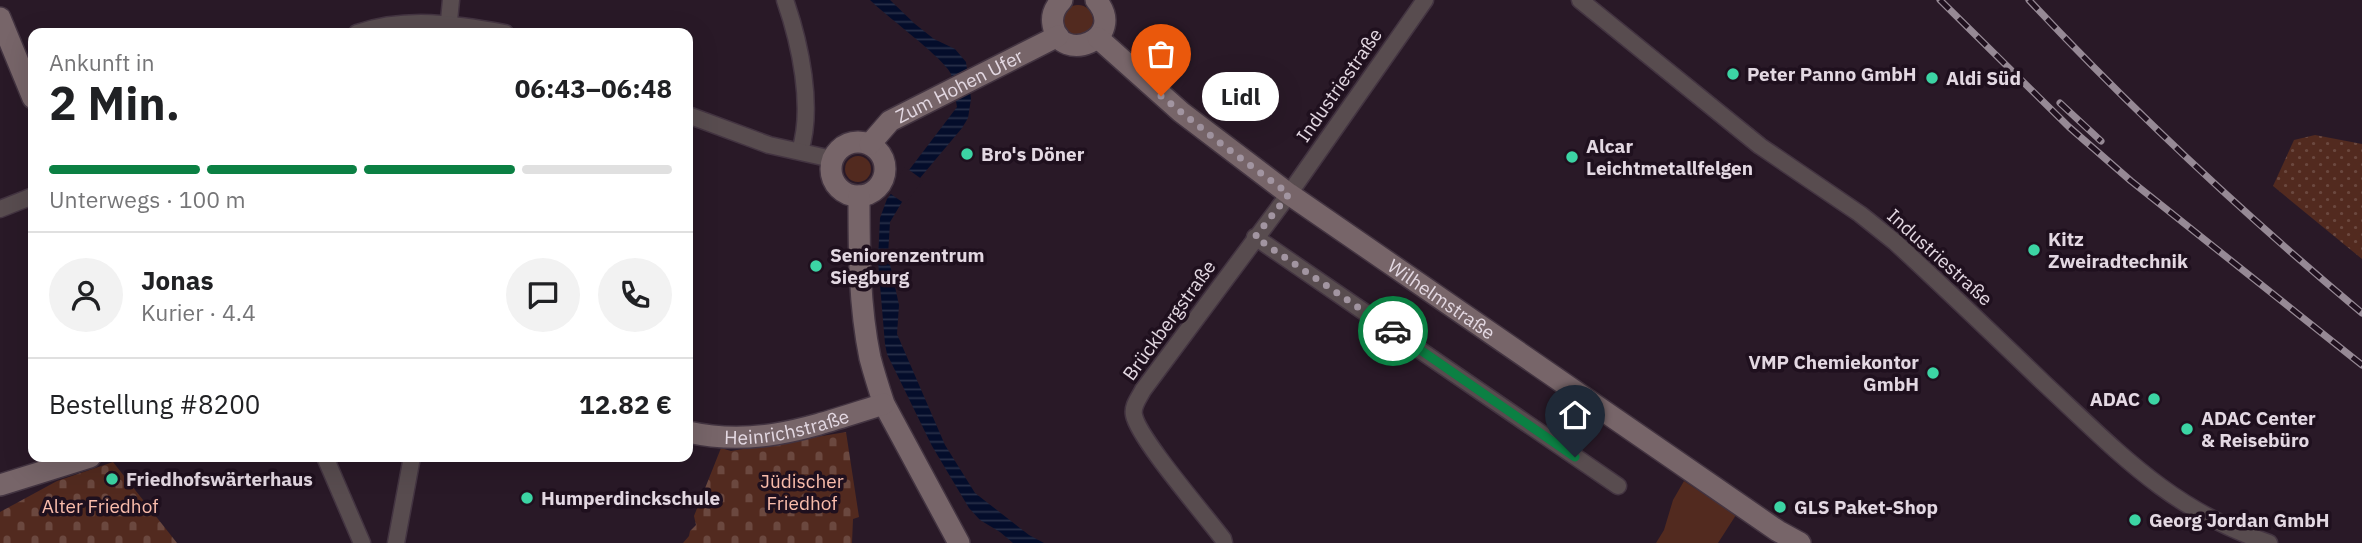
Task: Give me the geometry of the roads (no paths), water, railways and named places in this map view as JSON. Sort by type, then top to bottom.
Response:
[{"type":"main road","points":[[1059,1],[1053,16],[1054,30],[1064,42],[1080,46],[1098,38],[1103,31],[1104,14],[1096,0]]},
{"type":"main road","points":[[0,18],[28,86]]},
{"type":"main road","name":"Zum Hohen Ufer","points":[[870,144],[890,121],[1058,36]]},
{"type":"main road","name":"Wilhelmstraße","points":[[1098,38],[1181,112],[1289,194],[1758,517],[1800,543]]},
{"type":"main road","points":[[857,141],[870,144],[884,161],[884,176],[875,190],[859,196],[844,192],[831,174],[832,159],[845,145],[857,141]]},
{"type":"main road","points":[[859,196],[860,256],[870,357],[884,404],[958,543]]},
{"type":"main road","name":"Heinrichstraße","points":[[693,433],[711,437],[755,439],[810,428],[884,404]]},
{"type":"main road","points":[[0,485],[74,462]]},
{"type":"street","points":[[373,28],[401,23],[448,28],[451,0]]},
{"type":"street","points":[[785,0],[791,18],[807,103],[800,151]]},
{"type":"street","name":"Industriestraße","points":[[1289,194],[1425,0]]},
{"type":"street","name":"Industriestraße","points":[[1580,0],[1760,146],[1860,214],[1895,242],[2120,455],[2161,489],[2222,525],[2269,543]]},
{"type":"street","points":[[693,117],[769,145],[832,159]]},
{"type":"street","name":"Brückbergstraße","points":[[1224,543],[1144,436],[1134,416],[1134,406],[1143,390],[1289,194]]},
{"type":"street","points":[[0,209],[28,198]]},
{"type":"street","points":[[1255,237],[1618,486]]},
{"type":"street","points":[[327,462],[362,543]]},
{"type":"street","points":[[396,543],[411,462]]},
{"type":"water","points":[[870,0],[890,0],[934,39],[955,49],[966,62],[971,99],[968,118],[962,128],[920,178],[890,222],[888,255],[899,305],[897,334],[945,445],[975,493],[1029,535],[1044,543],[1013,543],[980,520],[969,508],[932,446],[887,354],[878,261],[880,218],[887,199],[957,107],[951,74],[946,67]]},
{"type":"railway","points":[[1940,0],[2069,127],[2131,181],[2362,365]]},
{"type":"railway","points":[[2029,0],[2108,82],[2191,161],[2362,313]]},
{"type":"railway","points":[[2060,103],[2101,141]]},
{"type":"place","name":"Peter Panno GmbH","points":[[1733,74]]},
{"type":"place","name":"Aldi Süd","points":[[1932,78]]},
{"type":"place","name":"Lidl","points":[[1161,96]]},
{"type":"place","name":"Bro's Döner","points":[[967,154]]},
{"type":"place","name":"Alcar Leichtmetallfelgen","points":[[1572,157]]},
{"type":"place","name":"Kitz Zweiradtechnik","points":[[2034,250]]},
{"type":"place","name":"Seniorenzentrum Siegburg","points":[[816,266]]},
{"type":"place","name":"VMP Chemiekontor GmbH","points":[[1933,373]]},
{"type":"place","name":"ADAC","points":[[2154,399]]},
{"type":"place","name":"ADAC Center & Reisebüro","points":[[2187,429]]},
{"type":"place","name":"Friedhofswärterhaus","points":[[112,479]]},
{"type":"place","name":"Humperdinckschule","points":[[527,498]]},
{"type":"place","name":"GLS Paket-Shop","points":[[1780,507]]},
{"type":"place","name":"Georg Jordan GmbH","points":[[2135,520]]},
{"type":"park label","name":"Jüdischer Friedhof","points":[[802,492]]},
{"type":"park label","name":"Alter Friedhof","points":[[100,506]]}]
